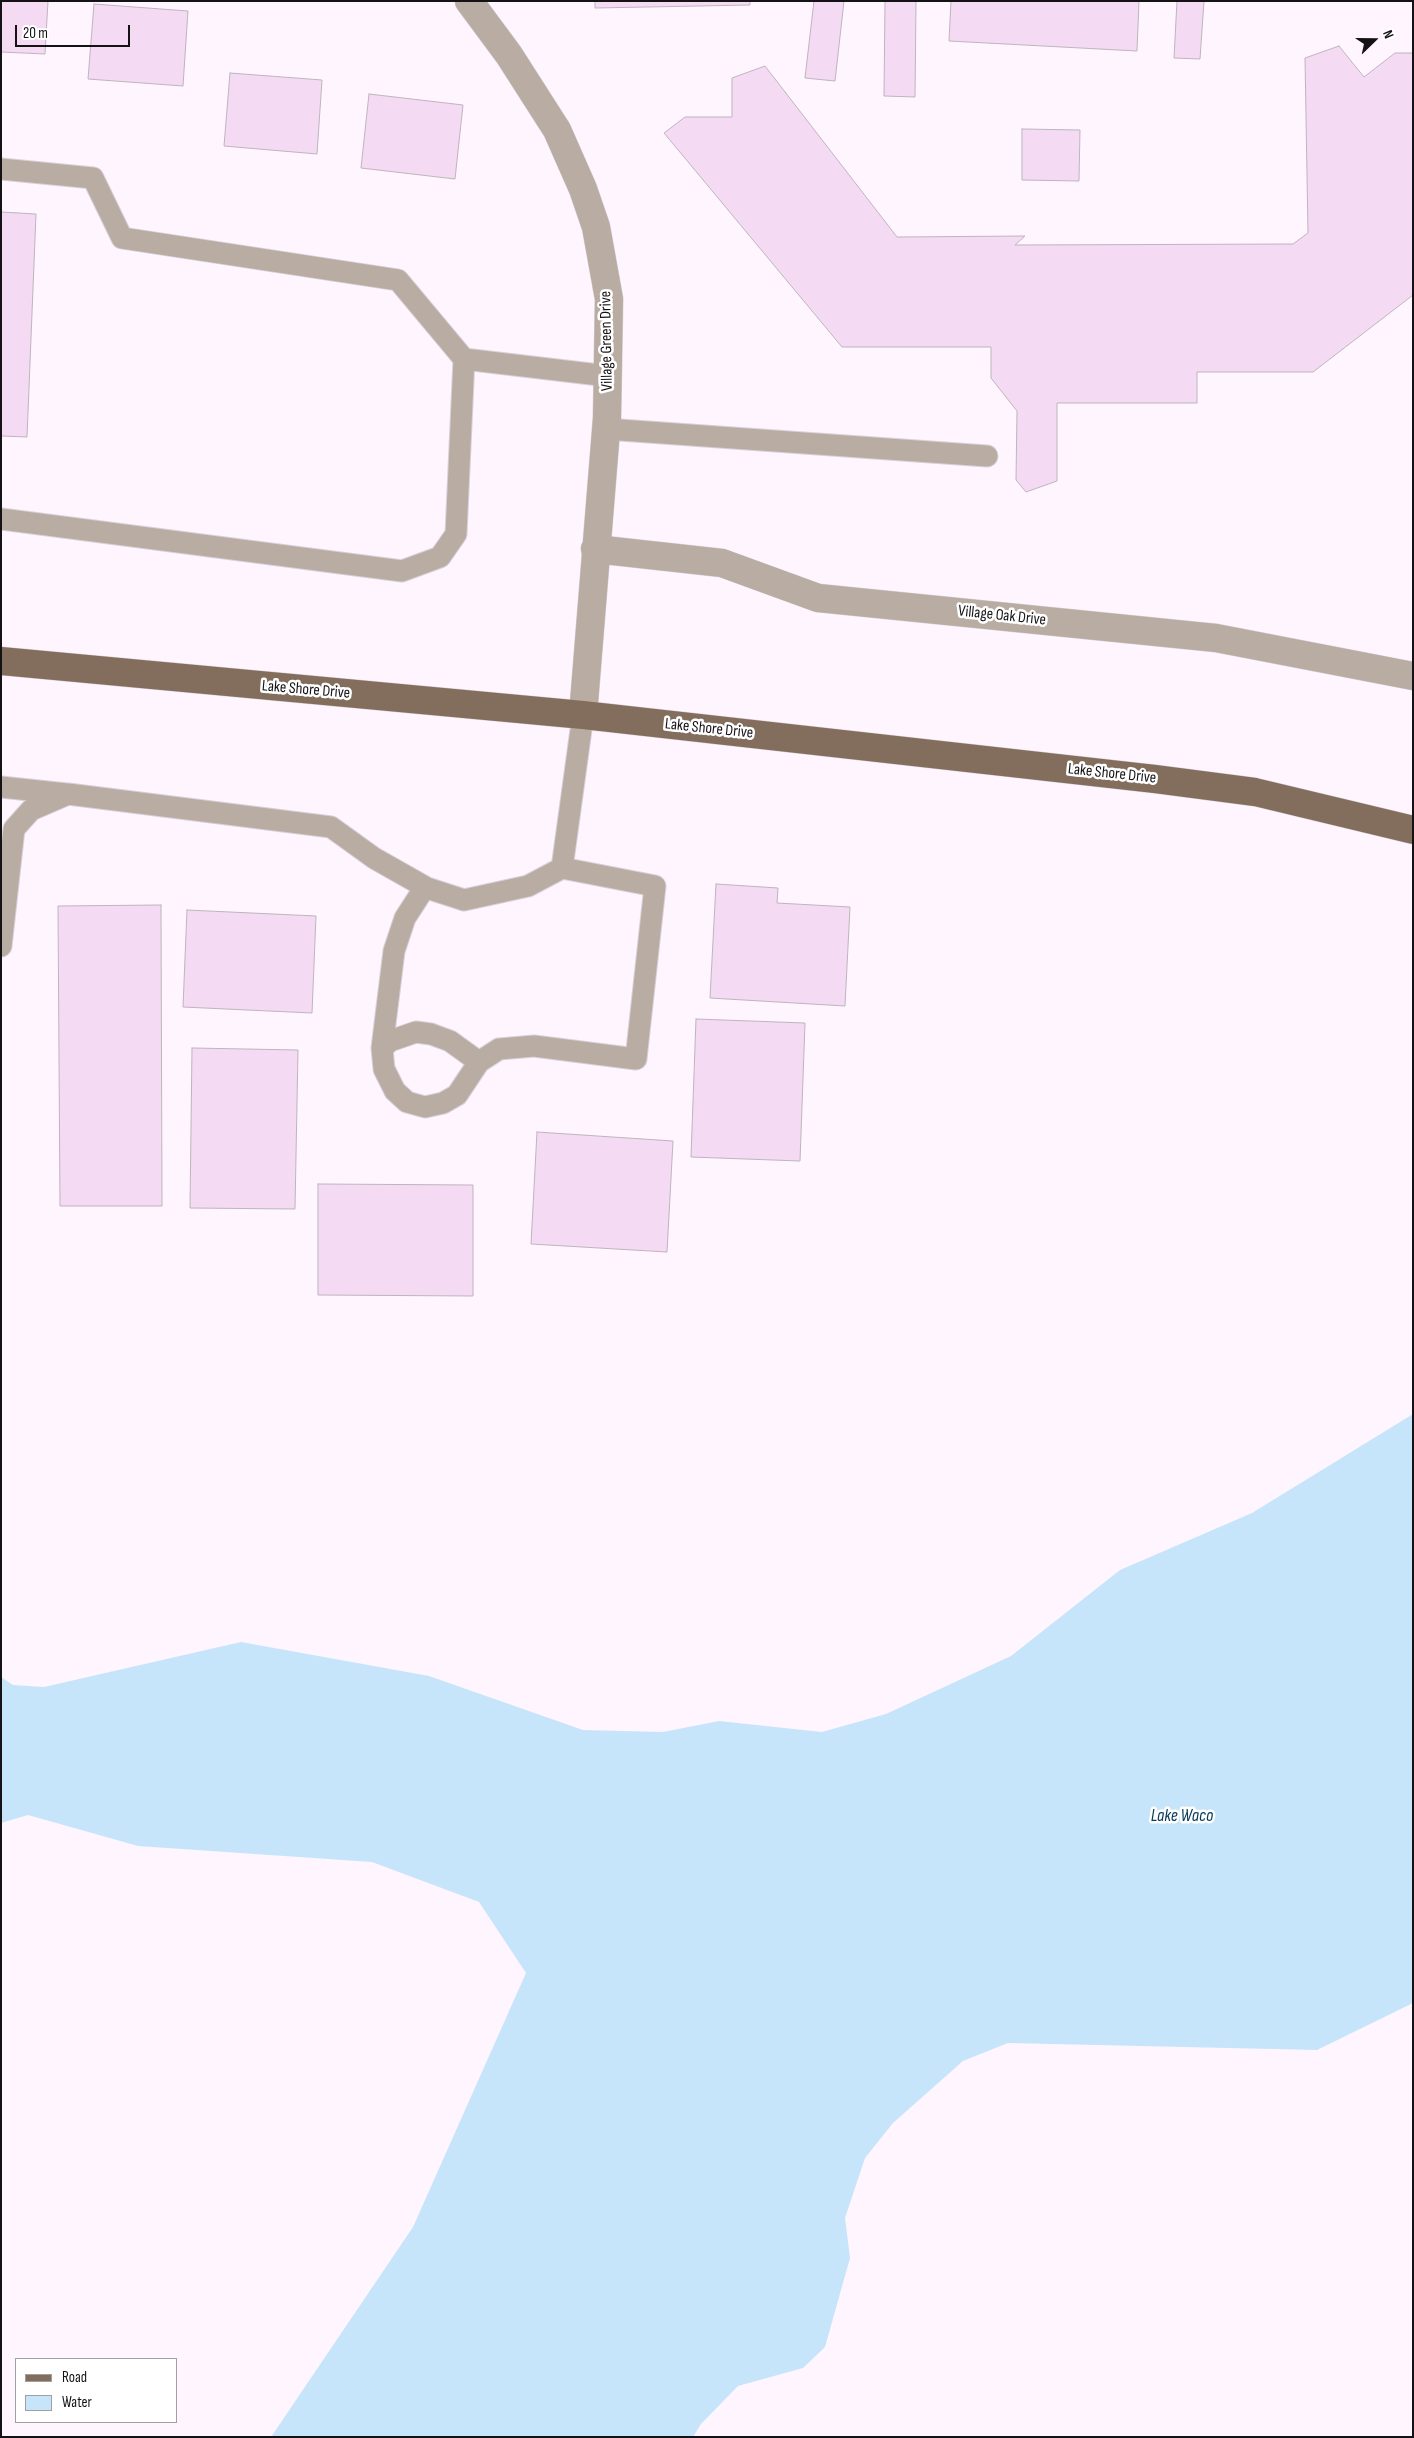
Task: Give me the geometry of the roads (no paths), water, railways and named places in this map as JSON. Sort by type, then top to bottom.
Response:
[{"type":"main road","name":"Lake Shore Drive","points":[[1,661],[583,715],[1255,792],[1413,830]]},
{"type":"street","name":"Village Green Drive","points":[[469,1],[509,55],[557,130],[583,189],[596,227],[609,299],[606,429],[583,715]]},
{"type":"street","name":"Village Oak Drive","points":[[595,549],[722,563],[818,598],[1216,638],[1413,676]]},
{"type":"lane","points":[[1,169],[93,178],[122,238],[398,280],[464,358],[608,376]]},
{"type":"lane","points":[[1,519],[402,571],[440,557],[456,534],[464,358]]},
{"type":"lane","points":[[606,429],[987,456]]},
{"type":"lane","points":[[562,868],[583,715]]},
{"type":"lane","points":[[1,787],[331,828],[374,858],[425,887],[464,900],[528,886],[562,868],[655,886],[636,1059],[534,1046],[499,1049],[479,1062],[457,1095],[443,1103],[424,1107],[407,1102],[395,1091],[384,1069],[382,1048],[394,951],[405,918],[425,887]]},
{"type":"lane","points":[[1,946],[14,829],[32,810],[68,794]]},
{"type":"lane","points":[[382,1048],[390,1041],[416,1032],[431,1034],[450,1041],[479,1062]]},
{"type":"water","name":"Lake Waco","points":[[1413,1414],[1413,2003],[1317,2050],[1008,2043],[963,2061],[893,2123],[865,2158],[845,2218],[850,2258],[825,2347],[803,2368],[738,2386],[701,2424],[693,2437],[271,2437],[413,2227],[526,1973],[479,1902],[372,1862],[138,1846],[28,1815],[1,1823],[1,1677],[13,1685],[44,1687],[241,1642],[429,1676],[583,1730],[663,1732],[719,1721],[822,1732],[886,1714],[1011,1656],[1120,1570],[1252,1513]]}]
